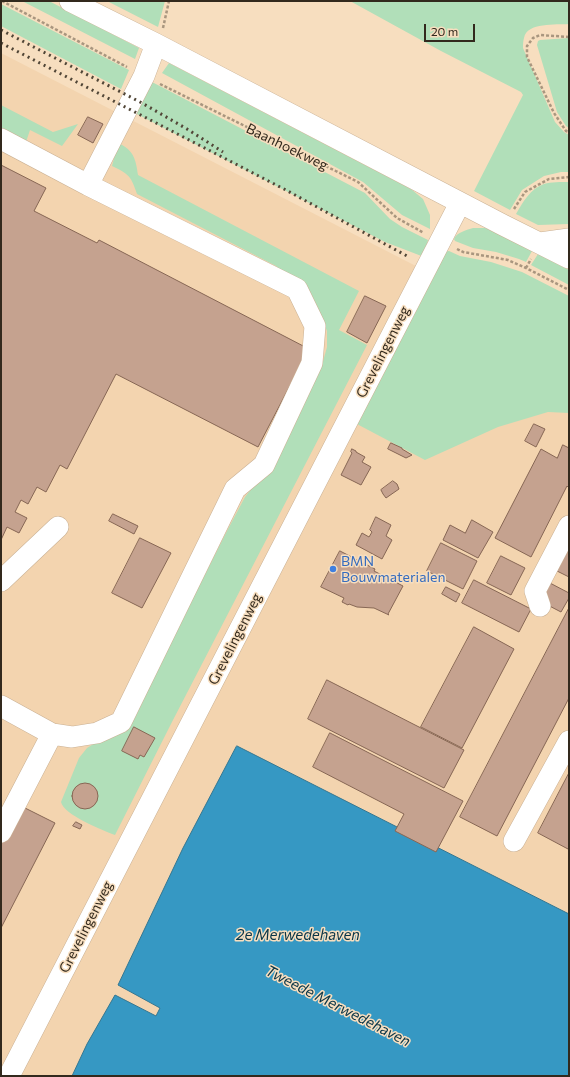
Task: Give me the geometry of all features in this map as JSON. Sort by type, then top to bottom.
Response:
[{"type":"street","name":"Baanhoekweg","points":[[70,1],[569,258]]},
{"type":"street","points":[[88,185],[144,76],[156,44]]},
{"type":"street","points":[[1,139],[88,185],[297,289],[315,326],[312,363],[264,464],[235,489],[121,722],[97,733],[72,737],[52,734],[1,706]]},
{"type":"street","name":"Grevelingenweg","points":[[9,1076],[460,203]]},
{"type":"street","points":[[540,243],[569,239]]},
{"type":"street","points":[[540,606],[534,591],[569,526]]},
{"type":"street","points":[[1,581],[58,527]]},
{"type":"street","points":[[1,832],[52,734]]},
{"type":"street","points":[[514,841],[569,741]]},
{"type":"path","name":"Baanhoekweg","points":[[2,1],[144,76],[358,182],[397,218],[440,241],[463,252],[508,260],[569,290]]},
{"type":"path","points":[[156,44],[163,28],[169,1]]},
{"type":"path","points":[[569,38],[540,35],[533,38],[527,46],[527,57],[554,113],[569,132]]},
{"type":"path","points":[[503,225],[526,192],[549,179],[569,177]]},
{"type":"shaded area","points":[[1,53],[569,346],[569,1076],[1,1076]]},
{"type":"green space","points":[[22,1],[49,1],[139,48],[135,59]]},
{"type":"green space","points":[[107,1],[165,1],[158,27]]},
{"type":"green space","points":[[350,1],[569,1],[569,24],[543,25],[530,29],[524,38],[523,48],[555,122],[564,132],[569,135],[569,172],[561,172],[544,176],[522,190],[510,210],[474,191],[523,95],[521,92],[441,51]]},
{"type":"green space","points":[[1,4],[129,70],[121,89],[1,26]]},
{"type":"green space","points":[[569,38],[569,128],[557,112],[537,45],[538,41],[540,40]]},
{"type":"green space","points":[[169,63],[411,189],[423,199],[430,215],[430,229],[402,215],[363,182],[162,73]]},
{"type":"green space","points":[[152,82],[365,193],[390,219],[428,240],[424,257],[385,242],[135,113]]},
{"type":"green space","points":[[1,105],[53,132],[78,124],[62,146],[30,130],[26,142],[1,130]]},
{"type":"green space","points":[[118,143],[131,152],[138,175],[359,291],[339,330],[367,345],[115,835],[76,817],[64,807],[61,802],[79,758],[87,748],[95,743],[170,644],[245,497],[259,479],[322,365],[327,347],[327,331],[322,318],[300,288],[276,266],[137,194],[129,176],[112,166]]},
{"type":"green space","points":[[569,182],[569,224],[538,225],[516,214],[527,196],[539,186],[550,183]]},
{"type":"green space","points":[[473,228],[485,228],[494,231],[532,251],[526,262],[496,252],[473,248],[455,241],[454,239],[457,235]]},
{"type":"green space","points":[[449,251],[460,256],[491,262],[522,272],[569,296],[569,413],[548,412],[498,427],[425,460],[355,423],[443,252]]},
{"type":"green space","points":[[538,254],[569,270],[569,285],[531,265]]},
{"type":"water","name":"2e Merwedehaven","points":[[237,746],[569,914],[569,1076],[72,1076],[87,1044],[115,995],[156,1016],[160,1008],[118,985],[183,848]]},
{"type":"building","points":[[88,117],[103,124],[93,143],[78,135]]},
{"type":"building","points":[[1,165],[46,188],[34,211],[97,243],[99,240],[309,349],[258,447],[116,374],[67,469],[60,465],[46,492],[37,487],[28,504],[21,500],[15,512],[27,518],[19,533],[7,527],[1,540]]},
{"type":"building","points":[[365,296],[386,306],[367,343],[347,332]]},
{"type":"building","points":[[534,424],[545,429],[536,447],[525,441]]},
{"type":"building","points":[[391,443],[412,455],[406,458],[388,449]]},
{"type":"building","points":[[563,445],[569,448],[569,488],[567,486],[531,557],[495,538],[541,449],[557,458]]},
{"type":"building","points":[[352,449],[365,457],[362,462],[371,467],[361,485],[341,475],[352,453]]},
{"type":"building","points":[[393,481],[397,484],[399,489],[386,498],[381,490]]},
{"type":"building","points":[[113,514],[138,526],[134,534],[109,521]]},
{"type":"building","points":[[376,517],[391,525],[386,536],[392,540],[382,559],[356,545],[362,533],[369,537],[372,532],[370,530]]},
{"type":"building","points":[[472,520],[493,532],[478,558],[443,540],[450,525],[465,533]]},
{"type":"building","points":[[569,537],[569,577],[551,568]]},
{"type":"building","points":[[140,538],[171,553],[142,608],[112,593]]},
{"type":"building","points":[[441,543],[477,561],[463,589],[427,571]]},
{"type":"building","points":[[340,551],[375,569],[374,571],[403,586],[388,614],[389,615],[374,608],[348,605],[342,602],[344,598],[321,587]]},
{"type":"building","points":[[501,556],[525,568],[511,595],[487,583]]},
{"type":"building","points":[[474,580],[531,609],[519,632],[462,603]]},
{"type":"building","points":[[548,582],[569,593],[569,598],[561,612],[538,600]]},
{"type":"building","points":[[446,587],[460,594],[456,602],[442,594]]},
{"type":"building","points":[[569,608],[569,698],[497,836],[460,817]]},
{"type":"building","points":[[474,627],[514,649],[462,748],[421,727]]},
{"type":"building","points":[[327,680],[464,750],[444,788],[308,719]]},
{"type":"building","points":[[134,727],[155,738],[144,757],[140,755],[138,759],[122,751]]},
{"type":"building","points":[[330,733],[463,801],[436,852],[395,831],[404,814],[313,767]]},
{"type":"building","points":[[569,773],[569,847],[568,849],[538,833]]},
{"type":"building","points":[[85,783],[94,787],[98,796],[94,805],[85,809],[76,805],[72,796],[76,787]]},
{"type":"building","points":[[19,805],[55,823],[1,928],[1,842]]},
{"type":"building","points":[[76,822],[82,825],[80,829],[73,826]]},
{"type":"railway","points":[[1,30],[142,103],[223,152]]},
{"type":"railway","points":[[1,43],[284,189],[407,256]]},
{"type":"place","name":"BMN Bouwmaterialen","points":[[333,569]]},
{"type":"water label","name":"Tweede Merwedehaven","points":[[338,1006]]}]
